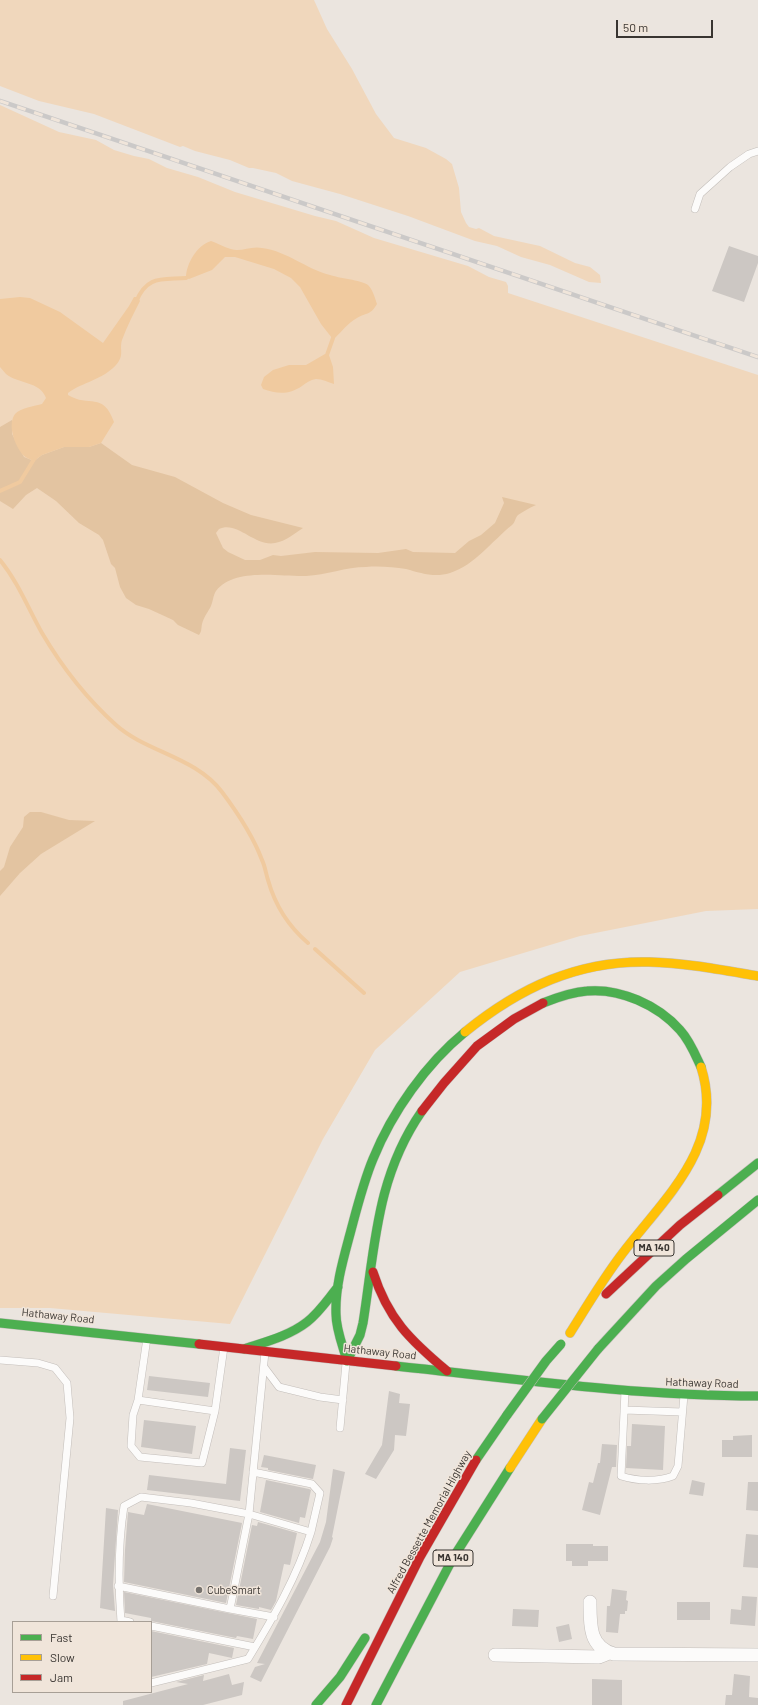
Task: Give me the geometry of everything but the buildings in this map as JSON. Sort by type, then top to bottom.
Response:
[{"type":"main road","points":[[347,1361],[336,1316],[338,1287],[344,1256],[363,1187],[374,1157],[385,1135],[409,1095],[444,1051],[490,1011],[518,994],[540,983],[583,969],[605,964],[662,961],[758,976]]},
{"type":"main road","points":[[347,1361],[360,1335],[363,1323],[378,1216],[386,1185],[394,1161],[427,1103],[476,1047],[524,1013],[569,994],[587,990],[606,991],[625,995],[642,1002],[671,1020],[682,1032],[690,1044],[703,1071],[707,1110],[705,1129],[699,1146],[681,1179],[608,1273],[570,1333]]},
{"type":"main road","name":"Alfred Bessette Memorial Highway","points":[[346,1705],[434,1532],[472,1467],[507,1415],[561,1344],[604,1296],[646,1255],[680,1225],[758,1163]]},
{"type":"main road","name":"MA 140","points":[[376,1705],[449,1566],[489,1500],[542,1419],[598,1349],[656,1286],[686,1258],[758,1200]]},
{"type":"main road","points":[[371,1267],[381,1296],[398,1326],[421,1351],[447,1371]]},
{"type":"main road","points":[[244,1349],[278,1337],[307,1321],[318,1311],[338,1287]]},
{"type":"main road","name":"Hathaway Road","points":[[0,1323],[50,1327],[625,1391],[684,1395],[758,1396]]},
{"type":"main road","points":[[388,1601],[434,1532]]},
{"type":"main road","points":[[412,1656],[449,1566]]},
{"type":"main road","points":[[316,1705],[340,1677],[370,1631]]},
{"type":"street","points":[[590,1602],[590,1625],[593,1636],[602,1648],[609,1653],[758,1655]]},
{"type":"street","points":[[495,1655],[599,1657],[609,1653]]},
{"type":"lane","points":[[695,209],[700,194],[730,166],[749,154],[758,151]]},
{"type":"lane","points":[[148,1338],[138,1400],[133,1415],[131,1446],[140,1457],[202,1463],[215,1411],[224,1347]]},
{"type":"lane","points":[[230,1609],[249,1514],[265,1352]]},
{"type":"lane","points":[[0,1360],[38,1363],[55,1368],[67,1383],[70,1418],[53,1596]]},
{"type":"lane","points":[[340,1428],[347,1361]]},
{"type":"lane","points":[[264,1367],[279,1387],[320,1397],[343,1400]]},
{"type":"lane","points":[[625,1391],[621,1476],[630,1480],[653,1480],[673,1476],[678,1466],[684,1395]]},
{"type":"lane","points":[[138,1400],[215,1411]]},
{"type":"lane","points":[[624,1410],[682,1412]]},
{"type":"lane","points":[[152,1683],[248,1659],[274,1616],[305,1553],[320,1493],[312,1484],[253,1472]]},
{"type":"lane","points":[[121,1621],[118,1586],[119,1538],[124,1506],[141,1497],[249,1514],[311,1532]]},
{"type":"lane","points":[[118,1586],[230,1609],[274,1616]]},
{"type":"lane","points":[[152,1626],[255,1647]]},
{"type":"shaded area","points":[[0,0],[314,0],[327,29],[352,69],[376,114],[394,138],[426,148],[452,164],[459,188],[461,212],[469,227],[476,229],[479,228],[494,236],[540,246],[575,263],[590,267],[600,275],[601,283],[589,282],[550,265],[521,257],[497,246],[475,241],[408,216],[340,194],[292,181],[276,173],[249,168],[230,160],[195,151],[183,146],[180,147],[94,114],[39,101],[0,86]]},
{"type":"shaded area","points":[[0,105],[59,132],[96,140],[114,150],[149,159],[167,168],[198,177],[235,192],[336,221],[374,238],[468,266],[489,277],[506,282],[508,286],[508,293],[758,375],[758,909],[706,911],[580,936],[460,972],[375,1050],[323,1139],[230,1324],[50,1308],[0,1308]]},
{"type":"shaded area","points":[[211,241],[234,250],[255,247],[271,250],[288,256],[321,272],[365,283],[374,294],[377,304],[370,312],[354,320],[335,338],[332,338],[321,324],[300,287],[291,278],[274,269],[235,257],[225,257],[212,270],[189,279],[186,278],[186,273],[193,256],[201,246]]},
{"type":"shaded area","points":[[20,297],[30,298],[60,312],[103,343],[134,297],[138,297],[140,301],[122,340],[119,361],[111,370],[99,378],[68,393],[68,395],[76,399],[100,403],[110,412],[114,422],[101,443],[89,447],[64,447],[42,455],[34,461],[24,456],[17,446],[12,429],[15,414],[24,409],[42,404],[46,398],[39,388],[16,380],[6,374],[0,367],[0,299]]},
{"type":"shaded area","points":[[325,354],[329,355],[333,367],[334,384],[316,379],[297,389],[283,393],[263,389],[261,385],[264,377],[273,370],[289,365],[306,365]]},
{"type":"shaded area","points":[[12,420],[12,434],[24,457],[34,461],[42,455],[64,447],[89,447],[101,443],[132,465],[175,477],[223,503],[251,515],[303,528],[283,541],[275,543],[260,541],[233,528],[226,527],[219,529],[216,533],[223,548],[245,560],[260,560],[273,555],[281,556],[315,552],[378,553],[406,549],[413,552],[455,553],[495,523],[504,503],[502,497],[536,505],[518,515],[513,524],[475,559],[450,573],[433,575],[401,568],[358,567],[306,576],[259,575],[234,579],[224,584],[216,591],[199,635],[178,625],[173,620],[136,605],[126,598],[120,587],[115,568],[111,564],[103,540],[99,535],[79,523],[56,501],[37,488],[26,495],[13,509],[0,501],[0,427]]},
{"type":"shaded area","points":[[30,812],[41,812],[69,820],[95,821],[41,854],[20,873],[0,896],[0,871],[4,867],[10,847],[23,827],[24,817]]},
{"type":"waterway","points":[[136,302],[140,293],[150,283],[163,279],[186,278]]},
{"type":"waterway","points":[[327,355],[333,338]]},
{"type":"waterway","points":[[0,491],[20,482],[36,456]]},
{"type":"waterway","points":[[0,560],[18,586],[42,633],[66,670],[105,715],[128,734],[199,771],[211,780],[222,792],[239,816],[254,842],[263,862],[274,898],[278,906],[294,930],[308,943]]},
{"type":"waterway","points":[[315,949],[364,993]]},
{"type":"railway","points":[[0,101],[758,357]]},
{"type":"traffic: fast","points":[[543,1003],[565,995],[587,991],[612,992],[638,1000],[661,1013],[684,1034],[701,1067]]},
{"type":"traffic: fast","points":[[347,1361],[337,1326],[337,1294],[345,1254],[369,1168],[381,1141],[400,1107],[424,1074],[465,1032]]},
{"type":"traffic: fast","points":[[347,1361],[360,1335],[363,1323],[375,1240],[386,1187],[395,1161],[407,1136],[422,1111]]},
{"type":"traffic: fast","points":[[718,1195],[758,1163]]},
{"type":"traffic: fast","points":[[598,1349],[656,1286],[686,1259],[758,1200]]},
{"type":"traffic: fast","points":[[244,1349],[277,1338],[300,1327],[316,1314],[338,1287]]},
{"type":"traffic: fast","points":[[0,1323],[199,1344]]},
{"type":"traffic: fast","points":[[507,1415],[546,1361],[561,1344]]},
{"type":"traffic: fast","points":[[542,1419],[598,1349]]},
{"type":"traffic: fast","points":[[396,1366],[622,1390],[758,1396]]},
{"type":"traffic: fast","points":[[476,1460],[507,1415]]},
{"type":"traffic: fast","points":[[376,1705],[453,1558],[510,1468]]},
{"type":"traffic: fast","points":[[316,1705],[340,1677],[365,1638]]},
{"type":"traffic: slow","points":[[465,1032],[485,1016],[528,990],[574,972],[598,966],[649,962],[704,967],[758,976]]},
{"type":"traffic: slow","points":[[570,1333],[615,1263],[656,1212],[687,1169],[698,1146],[705,1122],[707,1095],[701,1067]]},
{"type":"traffic: slow","points":[[510,1468],[542,1419]]},
{"type":"traffic: jam","points":[[422,1111],[444,1083],[477,1046],[514,1019],[543,1003]]},
{"type":"traffic: jam","points":[[606,1294],[680,1225],[718,1195]]},
{"type":"traffic: jam","points":[[373,1272],[393,1316],[411,1338],[447,1371]]},
{"type":"traffic: jam","points":[[199,1344],[396,1366]]},
{"type":"traffic: jam","points":[[346,1705],[420,1557],[476,1460]]},
{"type":"place","name":"CubeSmart","points":[[199,1590]]}]
